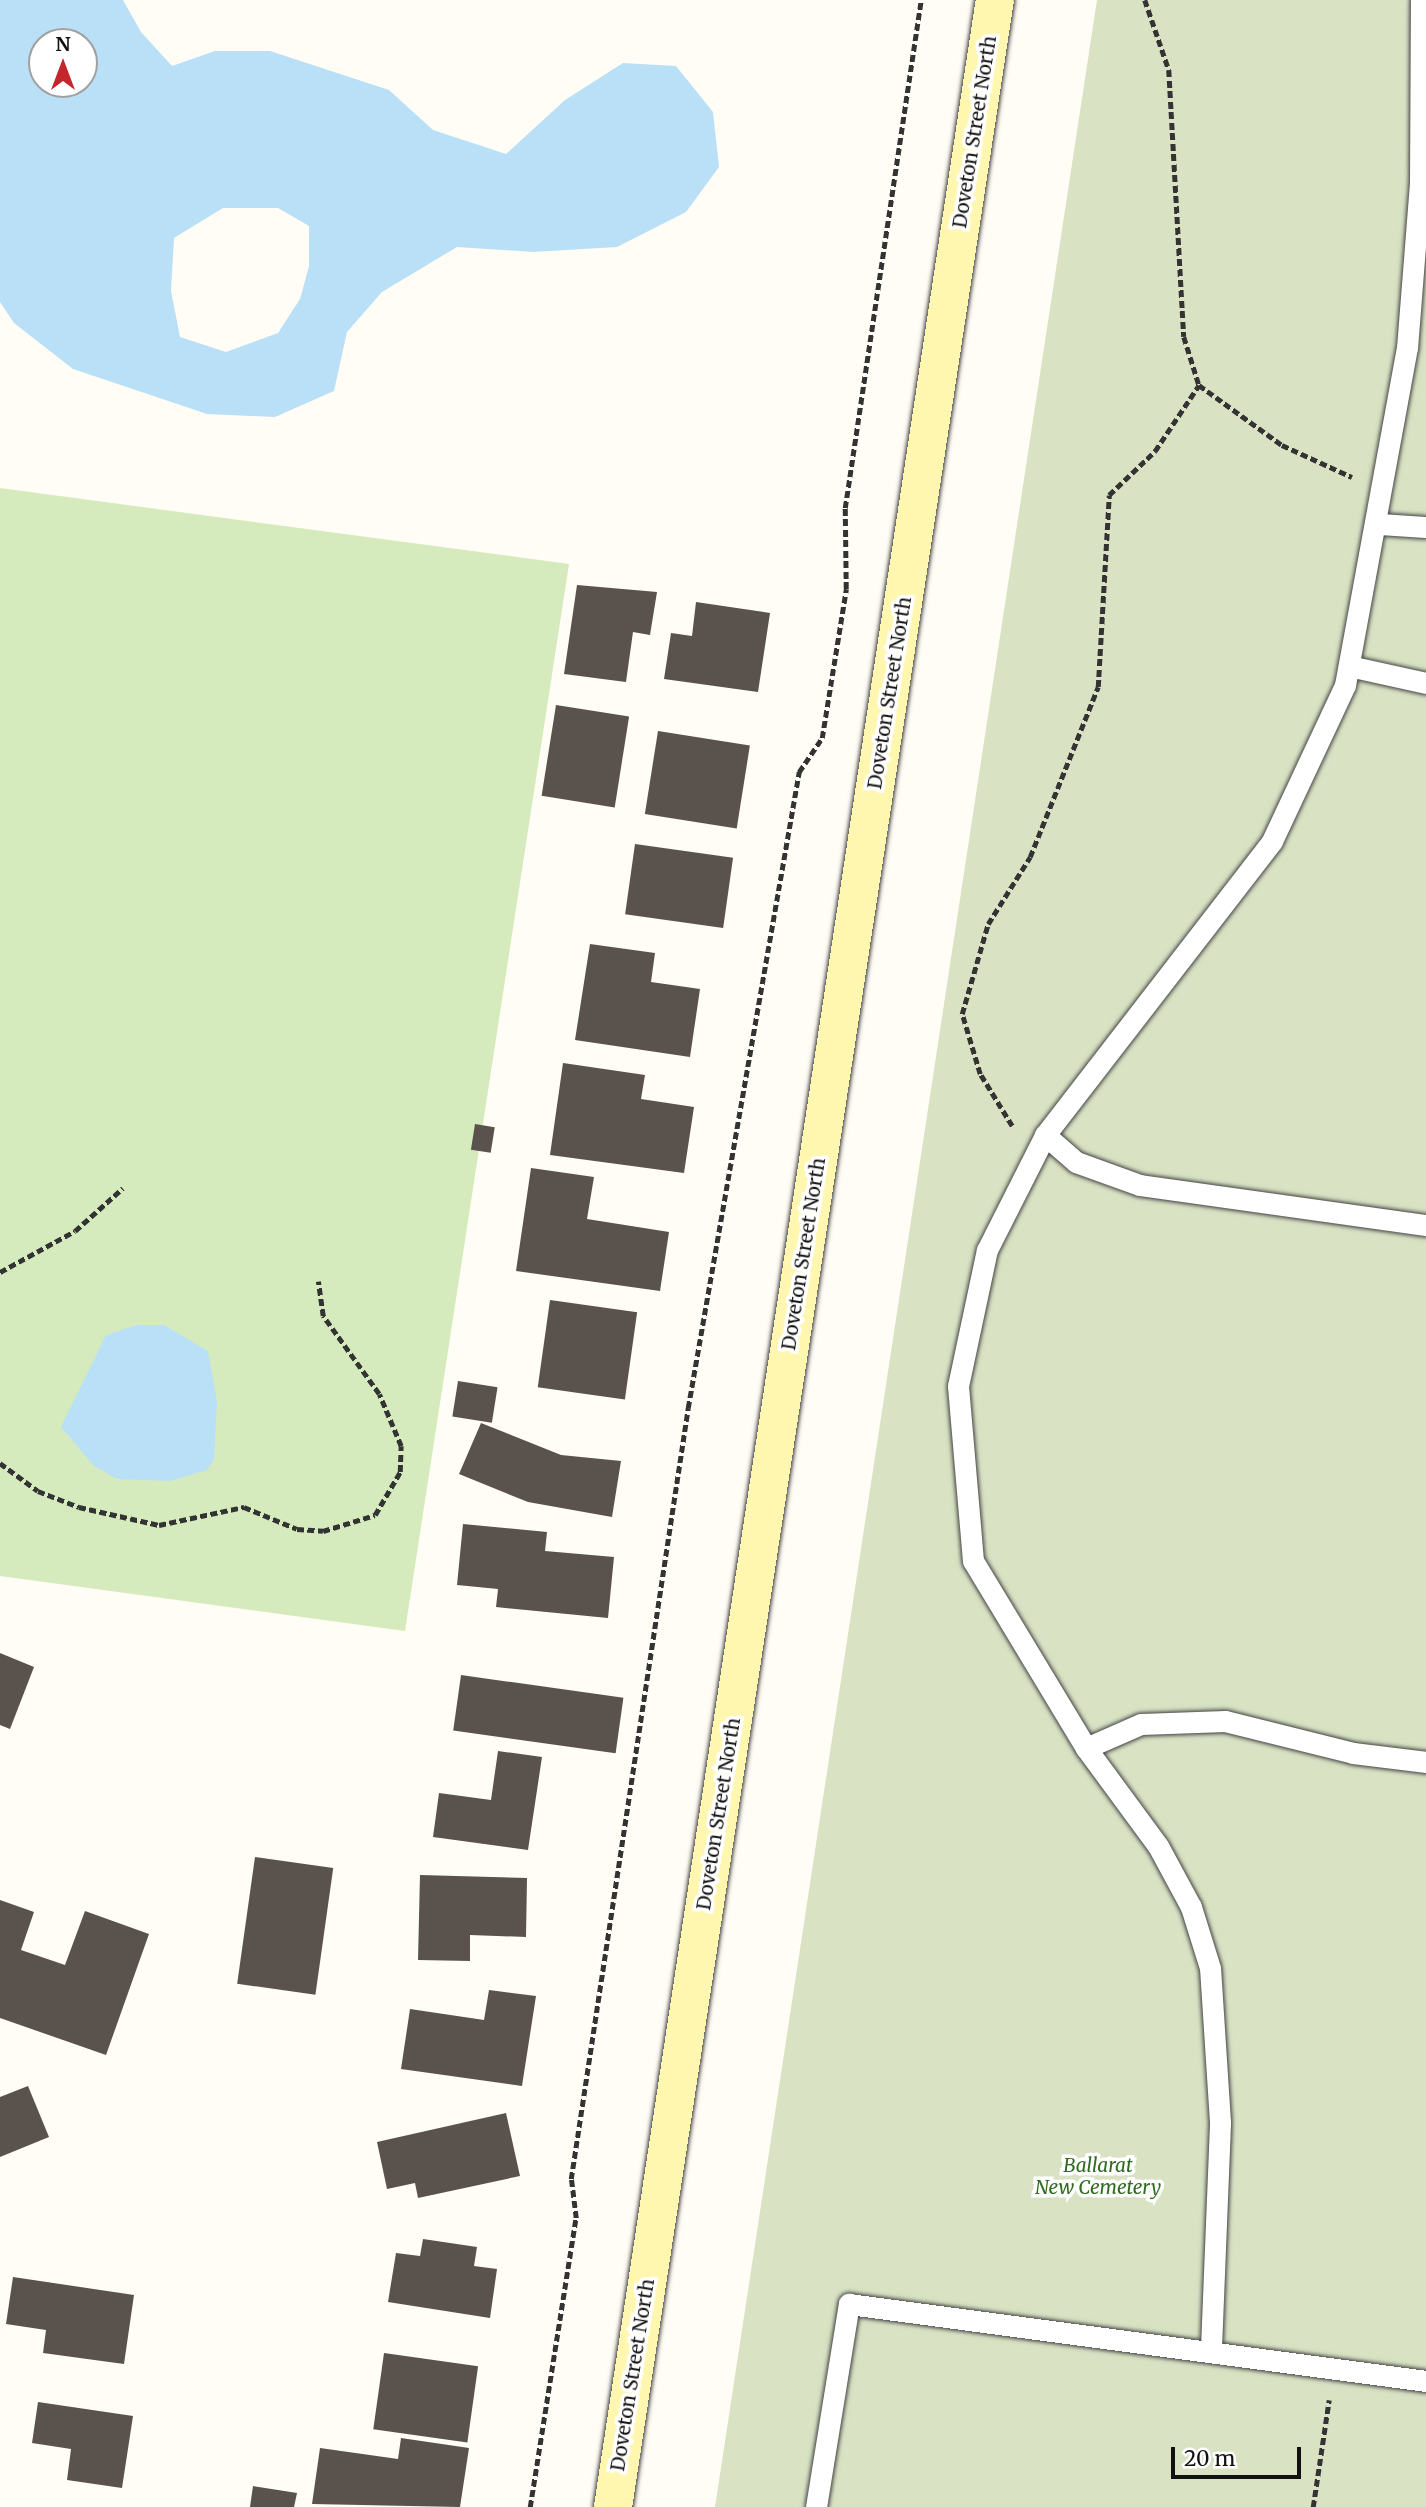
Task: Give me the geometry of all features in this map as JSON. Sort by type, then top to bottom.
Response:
[{"type":"street","name":"Doveton Street North","points":[[613,2507],[995,0]]},
{"type":"lane","points":[[1210,2348],[1220,2122],[1210,1968],[1191,1907],[1158,1846],[1086,1748],[973,1561],[958,1386],[988,1250],[1045,1135],[1272,841],[1349,666],[1379,524],[1407,348],[1420,182],[1421,0]]},
{"type":"lane","points":[[1379,524],[1426,527]]},
{"type":"lane","points":[[1349,666],[1426,683]]},
{"type":"lane","points":[[1045,1135],[1076,1162],[1140,1185],[1426,1225]]},
{"type":"lane","points":[[1086,1748],[1141,1724],[1226,1721],[1353,1753],[1426,1762]]},
{"type":"lane","points":[[816,2507],[849,2304],[1210,2348],[1426,2381]]},
{"type":"path","points":[[530,2507],[576,2218],[571,2179],[688,1408],[799,772],[822,738],[839,630],[848,563],[845,508],[921,0]]},
{"type":"path","points":[[1145,0],[1169,70],[1184,337],[1199,385],[1282,445],[1384,492]]},
{"type":"path","points":[[1033,1160],[980,1074],[962,1014],[988,924],[1031,857],[1098,687],[1109,495],[1155,451],[1199,385]]},
{"type":"path","points":[[0,1272],[75,1231],[123,1188]]},
{"type":"path","points":[[0,1463],[38,1491],[68,1503],[159,1525],[244,1507],[296,1529],[323,1531],[374,1515],[400,1472],[401,1446],[379,1394],[323,1316],[318,1281]]},
{"type":"path","points":[[1313,2507],[1334,2368]]},
{"type":"green space","name":"Ballarat New Cemetery","points":[[1097,0],[1426,0],[1426,2507],[715,2507]]},
{"type":"green space","points":[[0,488],[569,564],[405,1631],[0,1576]]},
{"type":"water","points":[[0,0],[123,0],[141,32],[172,66],[215,51],[270,51],[389,90],[433,130],[506,154],[565,100],[623,63],[676,66],[713,112],[719,167],[686,212],[617,247],[533,252],[457,247],[382,292],[347,332],[334,391],[275,417],[207,414],[73,369],[14,323],[0,302]],"holes":[[[223,208],[278,208],[309,226],[309,266],[300,299],[278,333],[226,352],[180,337],[171,291],[174,238]]]},
{"type":"water","points":[[137,1325],[164,1325],[208,1351],[217,1402],[214,1459],[207,1470],[170,1481],[117,1479],[94,1466],[61,1427],[106,1335]]},
{"type":"building","points":[[577,585],[657,592],[650,635],[633,632],[626,682],[564,674]]},
{"type":"building","points":[[696,602],[770,613],[758,692],[664,679],[671,633],[692,636]]},
{"type":"building","points":[[556,705],[629,717],[615,807],[542,796]]},
{"type":"building","points":[[658,731],[750,746],[737,829],[645,814]]},
{"type":"building","points":[[635,844],[733,858],[723,928],[625,914]]},
{"type":"building","points":[[590,944],[655,953],[651,982],[700,989],[690,1057],[575,1040]]},
{"type":"building","points":[[563,1063],[645,1075],[641,1099],[694,1107],[684,1173],[550,1155]]},
{"type":"building","points":[[475,1124],[495,1127],[491,1153],[471,1150]]},
{"type":"building","points":[[531,1168],[594,1177],[587,1219],[669,1232],[660,1291],[516,1271]]},
{"type":"building","points":[[550,1300],[637,1312],[625,1399],[538,1387]]},
{"type":"building","points":[[458,1381],[498,1387],[492,1423],[452,1417]]},
{"type":"building","points":[[481,1423],[561,1455],[621,1461],[612,1517],[528,1502],[459,1474]]},
{"type":"building","points":[[463,1524],[547,1532],[545,1551],[614,1557],[608,1618],[496,1607],[498,1589],[457,1585]]},
{"type":"building","points":[[0,1653],[34,1667],[10,1729],[0,1725]]},
{"type":"building","points":[[461,1675],[623,1698],[616,1753],[453,1730]]},
{"type":"building","points":[[498,1751],[542,1757],[528,1850],[433,1837],[439,1793],[491,1800]]},
{"type":"building","points":[[255,1857],[333,1868],[315,1995],[237,1984]]},
{"type":"building","points":[[420,1875],[527,1878],[526,1937],[470,1935],[470,1961],[418,1960]]},
{"type":"building","points":[[0,1900],[34,1912],[21,1950],[65,1965],[85,1911],[149,1934],[106,2055],[0,2018]]},
{"type":"building","points":[[489,1990],[536,1996],[522,2086],[401,2069],[410,2009],[484,2020]]},
{"type":"building","points":[[28,2086],[49,2137],[0,2157],[0,2097]]},
{"type":"building","points":[[506,2113],[520,2176],[418,2198],[415,2183],[387,2189],[377,2142]]},
{"type":"building","points":[[423,2239],[477,2247],[474,2266],[497,2269],[490,2318],[388,2302],[396,2253],[420,2256]]},
{"type":"building","points":[[13,2277],[134,2295],[124,2364],[43,2353],[46,2330],[6,2324]]},
{"type":"building","points":[[384,2353],[478,2366],[467,2442],[373,2429]]},
{"type":"building","points":[[38,2402],[133,2416],[122,2488],[67,2480],[71,2449],[32,2443]]},
{"type":"building","points":[[401,2438],[469,2448],[460,2507],[312,2504],[320,2448],[398,2459]]},
{"type":"building","points":[[253,2486],[297,2493],[294,2507],[250,2507]]}]
